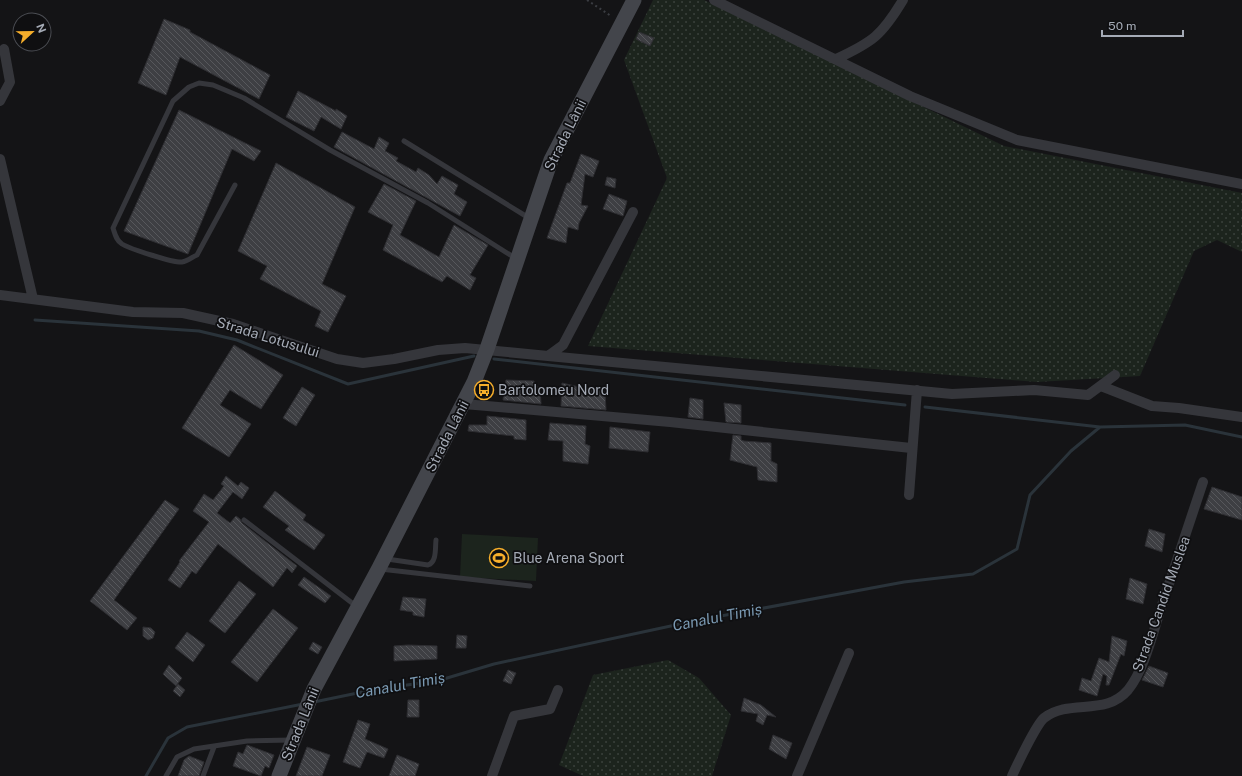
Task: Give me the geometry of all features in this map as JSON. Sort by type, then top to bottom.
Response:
[{"type":"main road","name":"Strada Lânii","points":[[278,776],[314,689],[358,608],[464,404],[487,350],[530,218],[551,160],[634,0]]},
{"type":"street","points":[[714,0],[910,96],[1017,140],[1242,184]]},
{"type":"street","points":[[836,60],[865,46],[878,36],[890,22],[903,0]]},
{"type":"street","points":[[0,101],[10,82],[4,49]]},
{"type":"street","points":[[0,159],[33,299]]},
{"type":"street","points":[[548,356],[562,345],[633,212]]},
{"type":"street","name":"Strada Lotusului","points":[[0,294],[133,312],[183,313],[233,324],[337,359],[364,363],[394,359],[438,350],[465,348],[952,394],[1034,390],[1088,395],[1115,375]]},
{"type":"street","points":[[1100,386],[1152,406],[1179,408],[1242,417]]},
{"type":"street","points":[[908,495],[917,390]]},
{"type":"street","points":[[464,404],[670,422],[911,448]]},
{"type":"street","name":"Strada Candid Muslea","points":[[1012,776],[1019,760],[1043,719],[1055,711],[1063,709],[1106,705],[1118,700],[1128,689],[1146,653],[1203,482]]},
{"type":"street","points":[[797,776],[849,653]]},
{"type":"street","points":[[492,776],[514,716],[550,709],[558,690]]},
{"type":"lane","points":[[235,184],[197,255],[189,260],[183,262],[172,261],[122,244],[116,237],[114,228],[173,101],[189,87],[199,83],[213,85],[244,98],[330,150],[428,203],[517,259]]},
{"type":"lane","points":[[404,141],[530,218]]},
{"type":"lane","points":[[244,520],[358,608]]},
{"type":"lane","points":[[381,563],[432,564],[434,560],[436,540]]},
{"type":"lane","points":[[381,563],[530,586]]},
{"type":"lane","points":[[166,776],[177,757],[194,749],[247,741],[292,740]]},
{"type":"lane","points":[[203,776],[214,746]]},
{"type":"path","points":[[587,0],[622,24]]},
{"type":"shaded area","points":[[653,0],[704,0],[1004,146],[1242,193],[1242,252],[1217,240],[1194,251],[1140,376],[1037,382],[588,346],[667,178],[624,60]]},
{"type":"shaded area","name":"Blue Arena Sport","points":[[462,534],[538,538],[536,581],[460,577]]},
{"type":"shaded area","points":[[668,660],[699,678],[731,715],[712,776],[583,776],[559,765],[593,675]]},
{"type":"building","points":[[164,19],[190,30],[190,32],[270,75],[259,99],[180,57],[166,95],[138,83]]},
{"type":"building","points":[[639,32],[654,38],[650,46],[636,39]]},
{"type":"building","points":[[298,91],[336,111],[336,109],[347,116],[341,129],[321,117],[314,131],[286,117]]},
{"type":"building","points":[[179,110],[261,151],[254,161],[232,149],[188,254],[124,231]]},
{"type":"building","points":[[342,132],[374,149],[379,137],[389,143],[385,151],[398,158],[396,161],[416,172],[418,168],[429,175],[437,184],[442,176],[458,185],[454,194],[467,202],[460,216],[334,147]]},
{"type":"building","points":[[581,154],[599,161],[593,177],[585,174],[581,205],[588,206],[579,223],[578,230],[568,227],[566,243],[547,238],[567,183],[570,183]]},
{"type":"building","points":[[276,163],[355,207],[322,284],[346,296],[328,332],[315,326],[321,311],[260,279],[267,266],[238,251]]},
{"type":"building","points":[[607,177],[616,179],[615,188],[605,185]]},
{"type":"building","points":[[384,184],[416,201],[400,235],[439,257],[454,225],[488,245],[470,275],[476,278],[470,290],[447,276],[442,282],[383,250],[393,225],[368,212]]},
{"type":"building","points":[[609,194],[627,201],[623,216],[603,209]]},
{"type":"building","points":[[234,345],[283,375],[261,409],[230,390],[220,405],[251,424],[229,457],[182,428]]},
{"type":"building","points":[[506,380],[534,381],[534,385],[540,387],[541,404],[503,400]]},
{"type":"building","points":[[562,383],[592,390],[592,388],[605,392],[606,410],[561,406]]},
{"type":"building","points":[[302,387],[315,395],[296,426],[283,418]]},
{"type":"building","points":[[690,398],[703,400],[703,419],[688,417]]},
{"type":"building","points":[[724,403],[741,405],[741,423],[726,422]]},
{"type":"building","points":[[487,416],[526,420],[526,440],[514,439],[514,436],[468,431],[469,425],[487,425]]},
{"type":"building","points":[[550,423],[586,426],[585,444],[590,446],[588,464],[563,461],[563,441],[548,440]]},
{"type":"building","points":[[610,427],[650,432],[648,452],[609,448]]},
{"type":"building","points":[[733,435],[741,436],[741,440],[744,441],[771,443],[771,461],[777,464],[777,482],[758,480],[757,467],[730,460]]},
{"type":"building","points":[[226,476],[238,486],[241,482],[249,488],[242,499],[233,492],[217,513],[230,523],[236,516],[242,523],[297,566],[292,573],[287,568],[273,587],[218,544],[196,574],[192,571],[180,588],[168,580],[180,562],[179,561],[209,522],[193,511],[204,494],[213,500],[224,486],[221,484]]},
{"type":"building","points":[[1212,487],[1242,497],[1242,520],[1204,509]]},
{"type":"building","points":[[275,491],[306,515],[303,520],[325,535],[314,550],[285,530],[289,526],[263,507]]},
{"type":"building","points":[[165,500],[179,509],[114,600],[137,618],[127,630],[90,601]]},
{"type":"building","points":[[1149,529],[1165,534],[1162,552],[1145,546]]},
{"type":"building","points":[[304,577],[331,596],[325,603],[298,585]]},
{"type":"building","points":[[1130,578],[1147,584],[1143,604],[1126,599]]},
{"type":"building","points":[[239,581],[256,594],[225,633],[209,621]]},
{"type":"building","points":[[403,597],[426,599],[424,617],[413,615],[413,612],[400,610]]},
{"type":"building","points":[[273,609],[298,628],[257,682],[231,662]]},
{"type":"building","points":[[143,627],[151,628],[155,632],[153,638],[148,640],[143,636]]},
{"type":"building","points":[[187,632],[205,645],[193,662],[175,648]]},
{"type":"building","points":[[457,635],[467,636],[466,648],[456,648]]},
{"type":"building","points":[[1112,636],[1127,641],[1124,656],[1121,654],[1109,685],[1106,685],[1107,676],[1103,674],[1097,696],[1079,690],[1082,678],[1091,681],[1099,658],[1109,662]]},
{"type":"building","points":[[313,642],[322,647],[318,654],[309,649]]},
{"type":"building","points":[[394,646],[437,646],[437,659],[394,661]]},
{"type":"building","points":[[169,665],[182,678],[176,686],[163,674]]},
{"type":"building","points":[[1149,666],[1168,673],[1163,687],[1142,680]]},
{"type":"building","points":[[508,670],[516,673],[511,684],[503,681]]},
{"type":"building","points":[[178,684],[185,690],[180,697],[173,691]]},
{"type":"building","points":[[744,698],[761,705],[776,717],[767,715],[763,725],[756,721],[758,714],[741,711]]},
{"type":"building","points":[[408,700],[419,700],[419,717],[407,717]]},
{"type":"building","points":[[358,720],[370,724],[365,739],[388,749],[384,758],[367,752],[360,768],[343,762]]},
{"type":"building","points":[[773,735],[792,743],[786,759],[769,749]]},
{"type":"building","points":[[247,745],[274,755],[269,768],[265,766],[261,776],[233,766],[238,752],[243,754]]},
{"type":"building","points":[[307,747],[330,755],[322,776],[296,776]]},
{"type":"building","points":[[397,755],[419,764],[415,776],[389,776]]},
{"type":"building","points":[[189,756],[204,762],[199,776],[178,776],[184,760]]},
{"type":"waterway","points":[[35,320],[199,331],[237,340],[348,384],[474,356]]},
{"type":"waterway","points":[[494,359],[905,405]]},
{"type":"waterway","points":[[925,407],[1100,427]]},
{"type":"waterway","name":"Canalul Timiș","points":[[314,702],[377,689],[437,681],[494,664],[694,621],[904,582],[973,574],[1017,549],[1030,495],[1071,451],[1100,427],[1185,425],[1242,437]]},
{"type":"waterway","name":"Canalul Timiș","points":[[146,776],[168,738],[187,727],[303,704]]},
{"type":"place","name":"Bartolomeu Nord","points":[[484,390]]},
{"type":"place","name":"Blue Arena Sport","points":[[499,558]]}]
